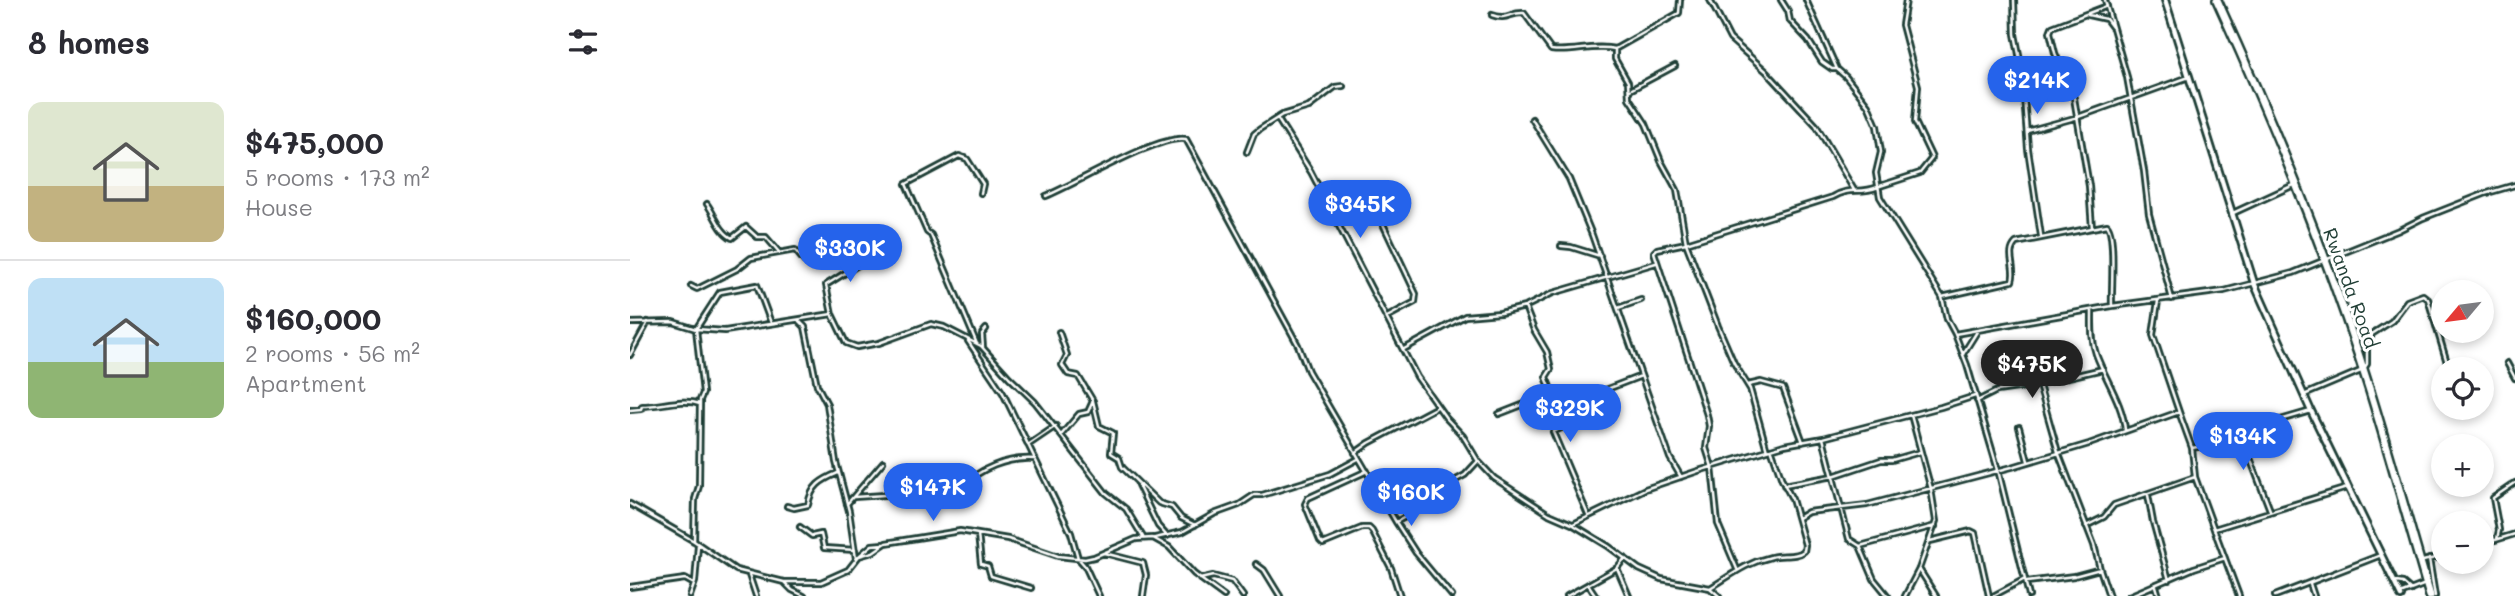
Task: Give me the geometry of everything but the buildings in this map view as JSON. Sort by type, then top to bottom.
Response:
[{"type":"highway","name":"Rwanda Road","points":[[2217,0],[2296,184],[2324,259],[2363,370],[2430,596]]},
{"type":"street","points":[[1710,0],[1730,39],[1766,71],[1816,125],[1854,191]]},
{"type":"street","points":[[1781,0],[1788,11],[1791,24],[1808,40],[1822,62],[1832,69],[1837,69]]},
{"type":"street","points":[[1807,0],[1837,69],[1868,105],[1877,126],[1881,152],[1876,173],[1884,204],[1942,297],[1947,319],[1963,354],[1998,470],[2029,596]]},
{"type":"street","points":[[1737,569],[1718,524],[1712,467],[1706,448],[1709,426],[1707,415],[1656,263],[1655,250],[1686,243],[1833,197],[1847,190],[1861,192],[1920,173],[1932,159],[1915,122],[1918,86],[1902,25],[1906,0]]},
{"type":"street","points":[[2014,0],[2015,34],[2022,70],[2041,236]]},
{"type":"street","points":[[2105,0],[2131,100],[2144,171],[2148,214],[2172,299]]},
{"type":"street","points":[[2165,0],[2254,283],[2304,395],[2401,595],[2426,584]]},
{"type":"street","points":[[1492,15],[1508,18],[1524,13],[1551,50],[1601,47],[1615,49],[1677,14],[1679,1]]},
{"type":"street","points":[[2092,229],[2089,186],[2078,117],[2071,89],[2055,53],[2050,32],[2052,27],[2107,6]]},
{"type":"street","points":[[2085,14],[2106,19],[2114,30]]},
{"type":"street","points":[[1615,49],[1615,58],[1630,90],[1631,103],[1646,124],[1661,161],[1677,190],[1686,243],[1734,363],[1748,385],[1770,450],[1790,493],[1805,548],[1802,554],[1773,556],[1737,569],[1710,588]]},
{"type":"street","points":[[1630,90],[1675,66]]},
{"type":"street","points":[[2027,131],[2131,100],[2144,92],[2189,77]]},
{"type":"street","points":[[1247,152],[1256,132],[1277,118],[1307,108],[1335,87],[1343,86]]},
{"type":"street","points":[[1277,118],[1311,172],[1417,377],[1463,436],[1478,461],[1494,478],[1549,514],[1572,524],[1639,569],[1661,579],[1710,588],[1719,596]]},
{"type":"street","points":[[1532,119],[1569,179],[1608,278],[1670,457],[1681,477]]},
{"type":"street","points":[[1046,195],[1146,149],[1174,139],[1186,139],[1358,460],[1416,553],[1452,596]]},
{"type":"street","points":[[977,344],[931,235],[926,232],[906,184],[959,156],[967,159],[984,184],[981,193]]},
{"type":"street","points":[[2233,213],[2296,184]]},
{"type":"street","points":[[1955,334],[2112,306],[2172,299],[2292,274],[2477,197],[2515,186]]},
{"type":"street","points":[[706,204],[725,234],[732,238],[746,227],[757,237],[766,237],[779,252]]},
{"type":"street","points":[[1375,207],[1416,294],[1415,302],[1386,318]]},
{"type":"street","points":[[1942,297],[2012,281],[2014,276],[2010,254],[2012,246],[2022,240],[2107,225],[2111,229],[2112,306]]},
{"type":"street","points":[[1560,246],[1600,256]]},
{"type":"street","points":[[691,286],[697,289],[737,270],[751,258],[795,250],[804,261]]},
{"type":"street","points":[[872,256],[826,285],[832,314],[846,343],[857,347],[891,340],[929,324],[944,327],[977,344],[1056,426],[1106,493],[1133,518],[1143,537]]},
{"type":"street","points":[[1403,349],[1465,316],[1500,313],[1525,307],[1553,293],[1656,263]]},
{"type":"street","points":[[694,541],[703,386],[696,329],[720,292],[757,285],[772,324]]},
{"type":"street","points":[[2304,395],[2363,370],[2367,364],[2367,349],[2372,334],[2392,321],[2407,301],[2423,295],[2428,299],[2445,357]]},
{"type":"street","points":[[1618,308],[1641,300]]},
{"type":"street","points":[[2158,301],[2153,335],[2192,448],[2195,477],[2239,596]]},
{"type":"street","points":[[1525,307],[1547,352],[1551,369],[1546,377],[1566,425]]},
{"type":"street","points":[[2092,311],[2093,343],[2124,422],[2125,431]]},
{"type":"street","points":[[630,323],[673,322],[696,329],[725,331],[832,314]]},
{"type":"street","points":[[799,321],[804,327],[817,384],[827,404],[838,473],[857,558]]},
{"type":"street","points":[[630,355],[648,322]]},
{"type":"street","points":[[983,348],[982,334],[986,329]]},
{"type":"street","points":[[1963,354],[1978,329]]},
{"type":"street","points":[[1059,332],[1068,355],[1062,365],[1068,374],[1078,376],[1093,401],[1099,426],[1113,433],[1111,453],[1119,458],[1122,467],[1159,503],[1172,507],[1181,517],[1195,525]]},
{"type":"street","points":[[966,338],[1003,393],[1071,533],[1078,558],[1085,566],[1099,596]]},
{"type":"street","points":[[2507,363],[2515,378]]},
{"type":"street","points":[[1977,401],[1997,391],[2103,369]]},
{"type":"street","points":[[1588,515],[1553,432],[1600,410],[1602,391],[1641,376]]},
{"type":"street","points":[[1748,385],[1762,382],[1783,388],[1803,442]]},
{"type":"street","points":[[2038,384],[2058,452],[2097,553],[2109,596]]},
{"type":"street","points":[[1499,414],[1553,393]]},
{"type":"street","points":[[1572,524],[1645,489],[1712,467],[1784,445],[1823,438],[1975,396]]},
{"type":"street","points":[[1062,434],[1079,414],[1088,412],[1093,401]]},
{"type":"street","points":[[630,410],[641,409],[642,406],[701,404]]},
{"type":"street","points":[[1355,453],[1438,407]]},
{"type":"street","points":[[2192,448],[2312,411]]},
{"type":"street","points":[[1798,519],[1808,512],[1860,506],[2028,462],[2179,412]]},
{"type":"street","points":[[1905,596],[1919,569],[1935,526],[1931,489],[1911,415]]},
{"type":"street","points":[[2211,422],[2218,442]]},
{"type":"street","points":[[1028,445],[1056,426]]},
{"type":"street","points":[[2019,427],[2028,462]]},
{"type":"street","points":[[2246,430],[2245,444],[2270,510]]},
{"type":"street","points":[[1823,438],[1849,539],[1860,546],[1874,579],[1888,596]]},
{"type":"street","points":[[1784,485],[1833,476],[1881,460],[1892,460],[1920,452]]},
{"type":"street","points":[[960,489],[966,482],[1004,461],[1035,459]]},
{"type":"street","points":[[630,504],[749,575],[784,582],[821,582],[848,570],[872,545],[952,531],[1008,539],[1058,555],[1094,557],[1130,540],[1182,532],[1254,495],[1262,495],[1330,474],[1358,460]]},
{"type":"street","points":[[1396,523],[1452,491],[1456,480],[1478,461]]},
{"type":"street","points":[[846,505],[883,463]]},
{"type":"street","points":[[1367,471],[1308,498],[1305,504],[1320,541],[1324,544],[1362,528],[1369,528],[1391,568],[1400,596]]},
{"type":"street","points":[[787,506],[794,508],[808,505],[810,492],[822,479],[838,473]]},
{"type":"street","points":[[2085,526],[2104,517],[2115,505],[2195,477]]},
{"type":"street","points":[[1137,481],[1158,526],[1167,536]]},
{"type":"street","points":[[2497,539],[2499,530],[2493,498],[2515,483]]},
{"type":"street","points":[[2214,529],[2350,488]]},
{"type":"street","points":[[853,497],[931,492]]},
{"type":"street","points":[[2147,494],[2169,580]]},
{"type":"street","points":[[1860,546],[1935,526]]},
{"type":"street","points":[[800,527],[812,536],[821,534],[824,548],[856,550]]},
{"type":"street","points":[[1930,541],[1971,531],[1975,533],[1991,596],[2026,581],[2074,576],[2100,569]]},
{"type":"street","points":[[978,534],[981,564],[988,566],[991,576],[1031,588]]},
{"type":"street","points":[[2494,540],[2515,534]]},
{"type":"street","points":[[1153,538],[1169,547],[1200,579],[1224,596]]},
{"type":"street","points":[[690,596],[694,584],[698,544]]},
{"type":"street","points":[[857,558],[873,552],[883,544]]},
{"type":"street","points":[[1103,553],[1124,556],[1143,563],[1146,575],[1143,596]]},
{"type":"street","points":[[2275,596],[2381,555]]},
{"type":"street","points":[[1567,596],[1617,568],[1625,558]]},
{"type":"street","points":[[2129,596],[2194,568],[2225,558]]},
{"type":"street","points":[[2420,563],[2429,559],[2435,596]]},
{"type":"street","points":[[1256,564],[1265,570],[1280,596]]},
{"type":"street","points":[[1617,568],[1629,596]]},
{"type":"street","points":[[1919,569],[1936,596]]},
{"type":"street","points":[[749,575],[755,596]]},
{"type":"street","points":[[1200,579],[1213,576],[1232,581],[1243,596]]},
{"type":"street","points":[[630,587],[685,579],[694,584]]},
{"type":"street","points":[[784,582],[804,596]]},
{"type":"street","points":[[2395,582],[2403,583],[2411,590]]},
{"type":"street","points":[[1588,584],[1596,596]]},
{"type":"street","points":[[2310,584],[2314,596]]},
{"type":"street","points":[[2156,585],[2159,596]]}]
